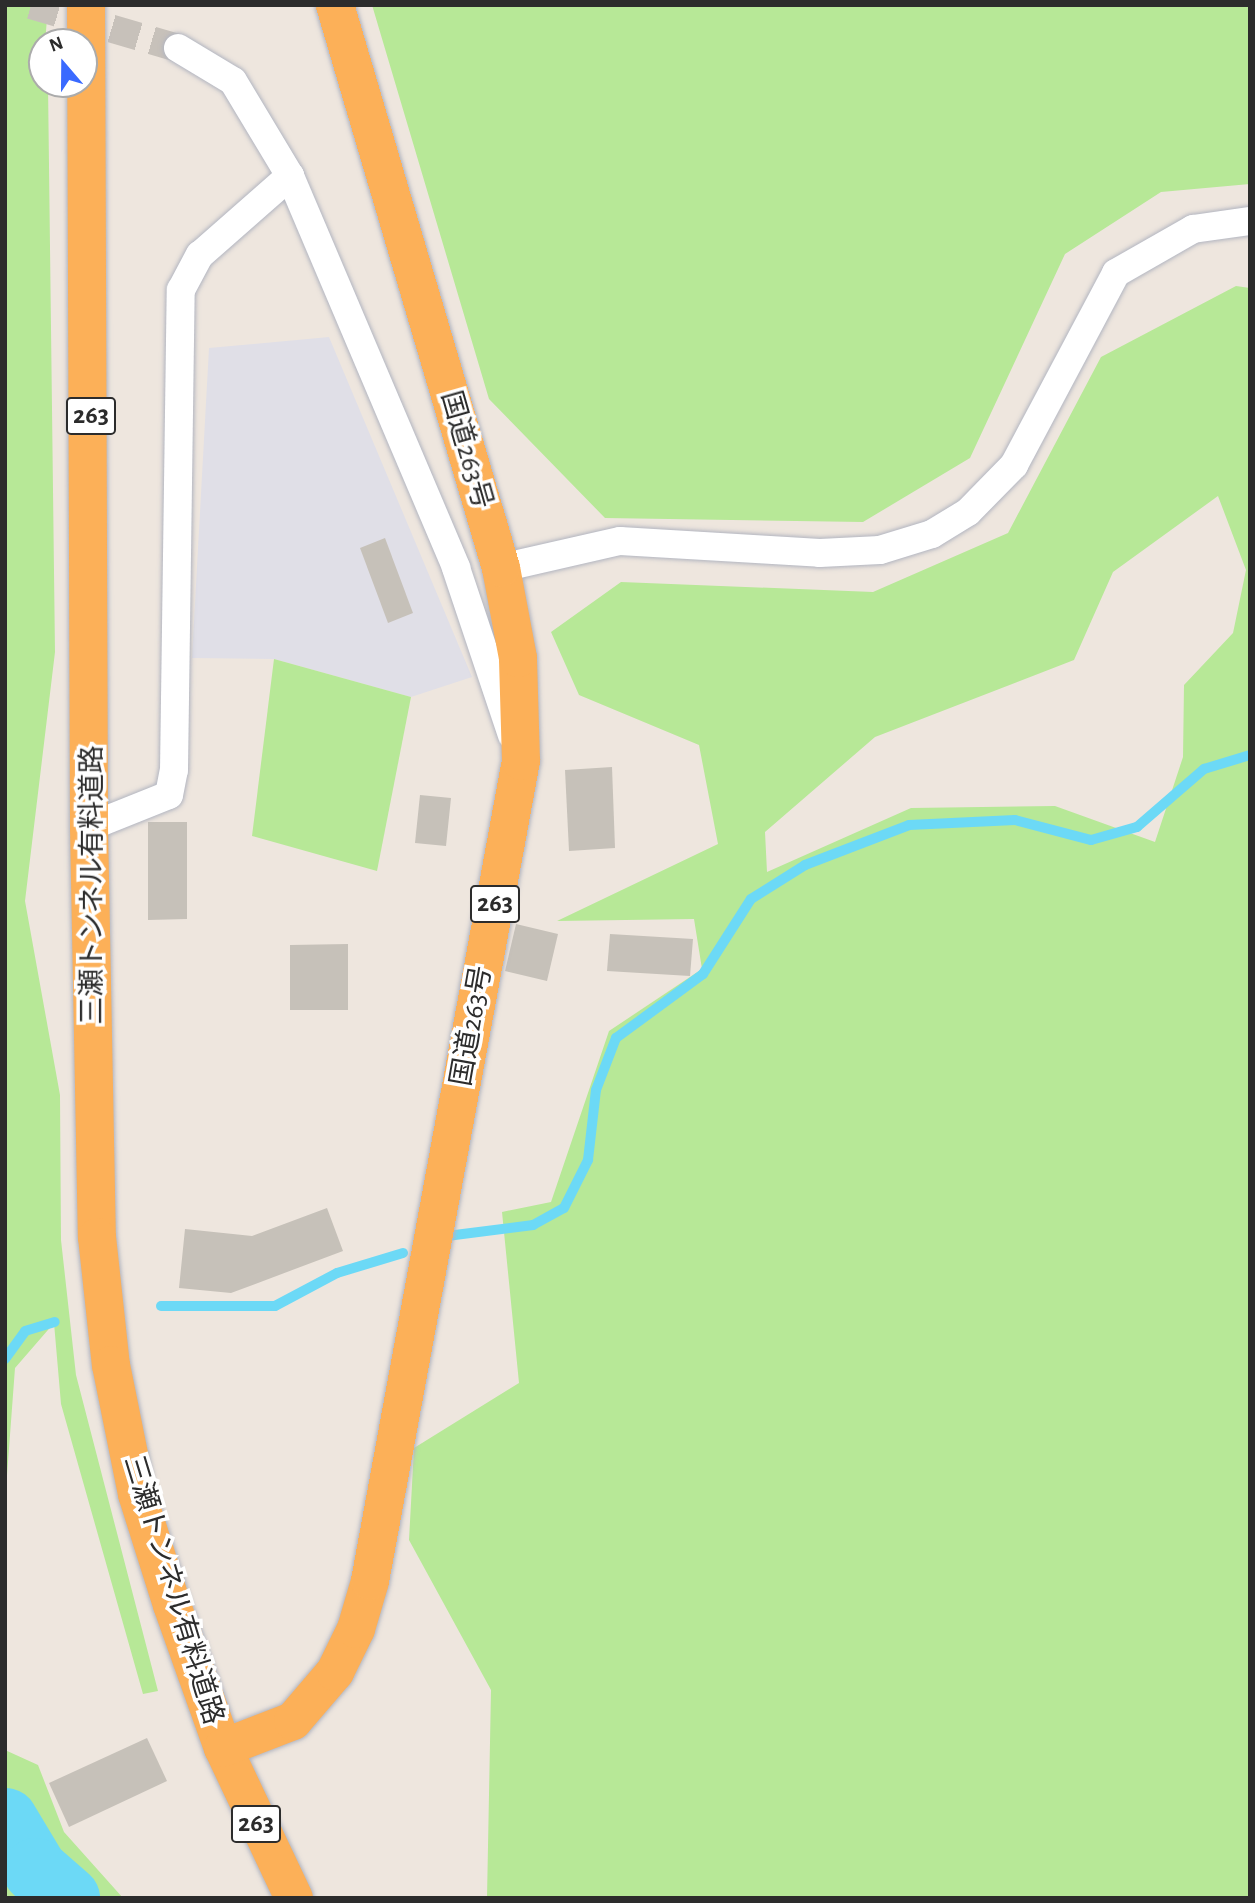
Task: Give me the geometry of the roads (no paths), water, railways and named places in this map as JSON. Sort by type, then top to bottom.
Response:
[{"type":"highway","name":"三瀬トンネル有料道路","points":[[86,5],[89,827],[97,1237],[111,1365],[138,1494],[223,1748]]},
{"type":"highway","name":"国道263号","points":[[223,1748],[293,1721],[335,1672],[359,1617],[521,761],[518,658],[501,568],[335,5]]},
{"type":"highway","name":"263","points":[[223,1748],[294,1898]]},
{"type":"street","points":[[178,48],[233,81],[290,176],[456,568],[521,761]]},
{"type":"street","points":[[89,827],[169,795],[174,770],[181,290],[200,255],[290,176]]},
{"type":"street","points":[[501,568],[620,541],[820,553],[880,550],[932,534],[968,512],[1014,465],[1116,273],[1193,229],[1250,221]]},
{"type":"waterway","points":[[447,1236],[533,1225],[564,1208],[588,1160],[596,1090],[616,1038],[703,974],[751,899],[805,865],[909,825],[1015,820],[1091,840],[1137,827],[1204,769],[1250,755]]},
{"type":"waterway","points":[[161,1306],[275,1306],[337,1273],[403,1253]]},
{"type":"waterway","points":[[5,1359],[25,1331],[55,1322]]},
{"type":"waterway","points":[[5,1820],[35,1870],[67,1898]]},
{"type":"tunnel","points":[[31,5],[178,48]]}]
